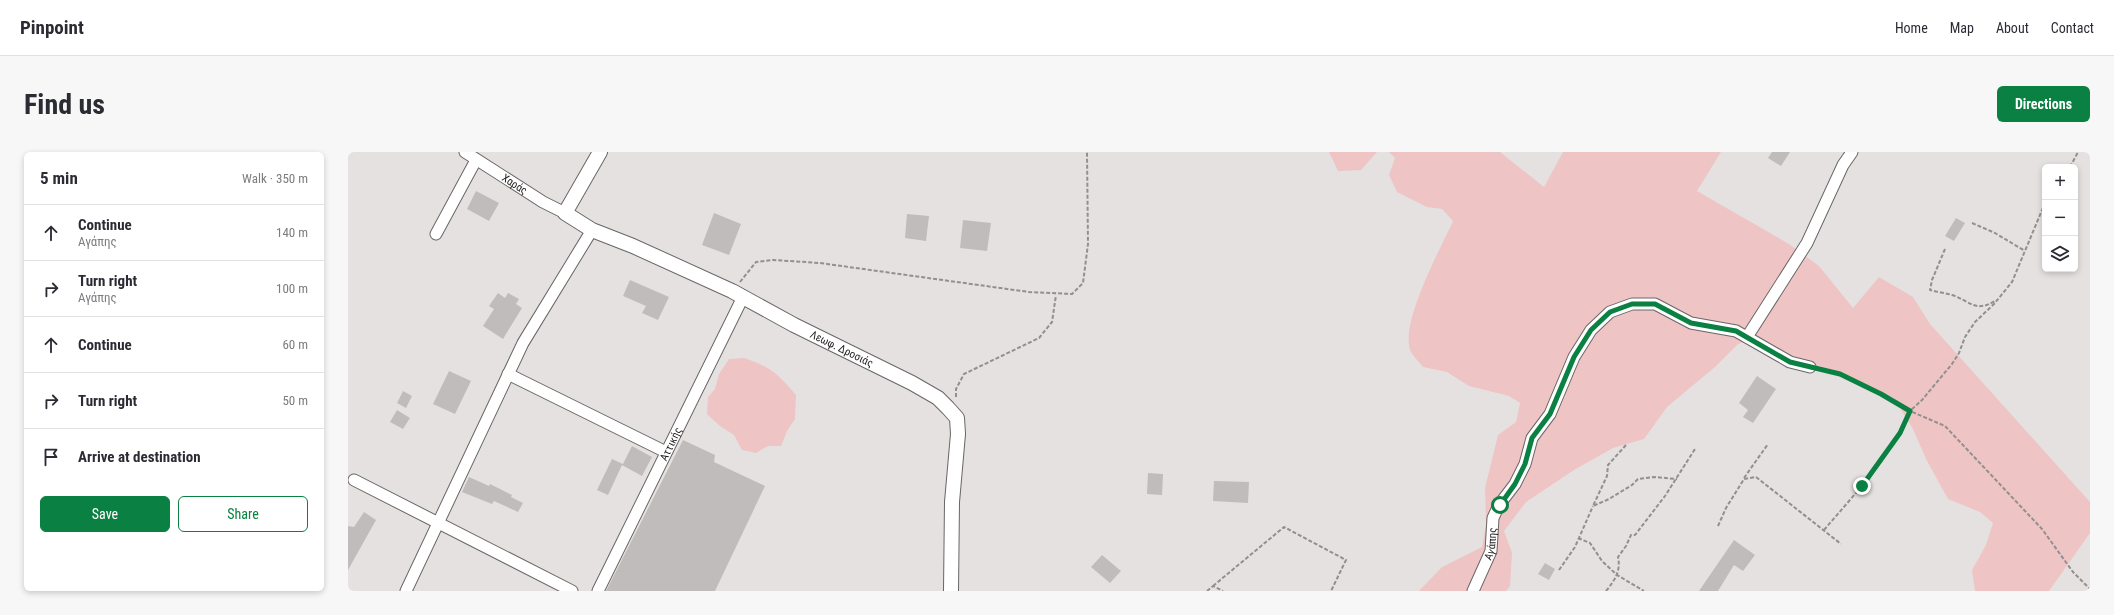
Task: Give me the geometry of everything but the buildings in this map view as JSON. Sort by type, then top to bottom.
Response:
[{"type":"street","name":"Χαράς","points":[[465,152],[543,202],[565,213]]},
{"type":"street","points":[[565,213],[600,152]]},
{"type":"street","points":[[1747,337],[1807,243],[1843,165],[1852,152]]},
{"type":"street","points":[[436,234],[476,160]]},
{"type":"street","name":"Λεωφ. Δροσιάς","points":[[565,213],[592,230],[633,246],[738,294],[794,325],[912,383],[938,398],[957,418]]},
{"type":"street","points":[[406,591],[523,343],[592,230]]},
{"type":"street","name":"Αττικής","points":[[598,591],[666,452],[738,294]]},
{"type":"street","name":"Αγάπης","points":[[1474,591],[1491,551],[1493,518],[1515,484],[1525,464],[1532,438],[1550,414],[1574,357],[1591,330],[1610,312],[1632,304],[1655,304],[1691,323],[1717,326],[1747,337],[1790,362],[1810,368]]},
{"type":"street","points":[[508,374],[666,452]]},
{"type":"street","points":[[951,591],[952,502],[958,434],[957,418]]},
{"type":"street","points":[[354,480],[572,591]]},
{"type":"path","points":[[738,294],[756,262],[773,260],[820,263],[1029,292],[1072,294],[1083,283],[1088,244],[1087,152]]},
{"type":"path","points":[[2072,164],[2078,152]]},
{"type":"path","points":[[1824,530],[1862,486],[1900,433],[1910,411],[1922,400],[1952,364],[1959,353],[1965,337],[1975,322],[1998,299],[2012,282],[2042,210]]},
{"type":"path","points":[[1972,223],[1995,233],[2025,251]]},
{"type":"path","points":[[1945,249],[1932,280],[1930,290],[1953,296],[1975,307],[1987,305],[1998,299]]},
{"type":"path","points":[[957,418],[956,389],[964,374],[1039,338],[1052,322],[1056,294]]},
{"type":"path","points":[[1810,368],[1840,374],[1910,411],[1945,426],[2042,529],[2073,572],[2090,589]]},
{"type":"path","points":[[1718,526],[1726,508],[1768,444]]},
{"type":"path","points":[[1559,570],[1568,558],[1607,476],[1608,465],[1626,445]]},
{"type":"path","points":[[1606,591],[1617,575],[1620,563],[1618,556],[1626,546],[1631,535],[1635,535],[1677,479],[1695,449]]},
{"type":"path","points":[[1593,506],[1609,499],[1632,485],[1638,479],[1654,477],[1677,479]]},
{"type":"path","points":[[1744,479],[1756,477],[1794,505],[1841,544]]},
{"type":"path","points":[[1207,591],[1284,527],[1346,560],[1331,591]]},
{"type":"path","points":[[1578,538],[1590,543],[1602,561],[1617,575],[1644,591]]},
{"type":"path","points":[[1213,586],[1222,591]]},
{"type":"shaded area","points":[[1329,152],[1377,152],[1361,170],[1338,171]]},
{"type":"shaded area","points":[[1389,152],[1500,152],[1544,187],[1563,152],[1721,152],[1697,191],[1789,244],[1819,266],[1853,308],[1879,277],[1913,297],[1930,324],[2090,502],[2090,533],[2049,591],[1975,591],[1972,570],[1986,545],[1993,523],[1980,512],[1948,499],[1926,459],[1913,429],[1894,398],[1837,371],[1792,359],[1756,337],[1738,344],[1715,367],[1667,407],[1644,439],[1613,448],[1574,470],[1526,502],[1504,531],[1512,553],[1510,586],[1506,591],[1419,591],[1442,567],[1482,547],[1486,525],[1485,488],[1498,435],[1516,422],[1520,403],[1509,396],[1469,386],[1447,372],[1423,367],[1411,352],[1409,337],[1411,321],[1416,304],[1431,267],[1453,221],[1442,209],[1427,207],[1397,192],[1389,175],[1395,158]]},
{"type":"shaded area","points":[[744,358],[768,368],[796,395],[795,419],[787,431],[781,446],[768,446],[756,453],[742,450],[734,435],[720,426],[707,414],[708,397],[715,389],[719,374],[729,359]]},
{"type":"route","points":[[1500,505],[1515,484],[1525,464],[1532,438],[1550,414],[1574,357],[1591,330],[1610,312],[1632,304],[1655,304],[1691,323],[1717,326],[1736,331],[1790,362],[1840,374],[1881,394],[1910,411],[1900,433],[1862,486]]}]
